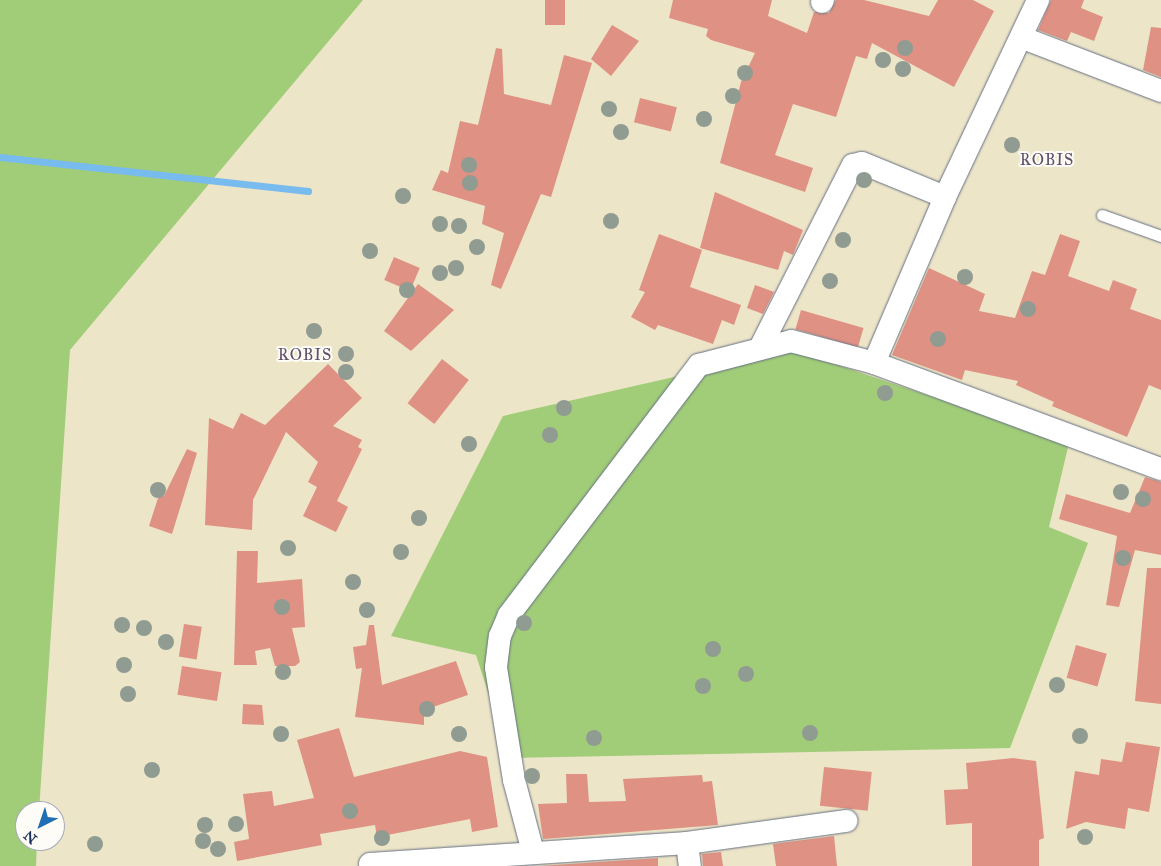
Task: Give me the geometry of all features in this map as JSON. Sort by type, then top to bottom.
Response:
[{"type":"street","points":[[874,363],[945,197],[1023,38],[1038,0]]},
{"type":"street","points":[[1023,38],[1161,91]]},
{"type":"street","points":[[762,346],[853,165],[862,163],[945,197]]},
{"type":"street","points":[[532,852],[514,780],[496,667],[509,615],[699,365],[762,346],[791,341],[874,363],[1161,469]]},
{"type":"street","points":[[370,864],[687,843],[846,821]]},
{"type":"street","points":[[687,843],[690,866]]},
{"type":"lane","points":[[1102,215],[1161,236]]},
{"type":"green space","points":[[0,0],[363,0],[70,350],[40,801],[15,801],[15,851],[37,851],[36,866],[0,866]]},
{"type":"green space","points":[[793,350],[1069,443],[1049,527],[1088,543],[1010,748],[509,758],[476,655],[391,636],[503,416]]},
{"type":"building","points":[[545,0],[565,0],[565,25],[545,25]]},
{"type":"building","points":[[673,0],[772,0],[768,16],[807,33],[814,12],[829,13],[836,0],[864,0],[929,16],[938,0],[973,0],[994,11],[954,87],[872,43],[867,59],[856,56],[836,117],[793,104],[775,155],[813,168],[805,192],[720,163],[741,82],[755,53],[711,40],[706,36],[708,29],[669,18]]},
{"type":"building","points":[[1051,0],[1084,0],[1081,8],[1103,17],[1094,41],[1071,32],[1067,41],[1038,30]]},
{"type":"building","points":[[612,25],[639,41],[611,76],[591,59]]},
{"type":"building","points":[[1151,27],[1161,28],[1161,77],[1143,70]]},
{"type":"building","points":[[496,48],[502,49],[504,94],[551,105],[564,55],[592,63],[551,197],[541,194],[501,289],[491,285],[504,233],[482,224],[485,206],[432,190],[441,170],[448,173],[460,121],[478,125]]},
{"type":"building","points":[[640,98],[677,107],[671,131],[634,122]]},
{"type":"building","points":[[715,192],[803,230],[793,255],[784,251],[778,270],[700,248]]},
{"type":"building","points":[[659,234],[702,250],[690,287],[741,305],[734,325],[722,320],[713,344],[658,325],[655,330],[631,317],[645,292],[639,290]]},
{"type":"building","points":[[1060,234],[1080,241],[1068,276],[1109,291],[1113,280],[1137,289],[1130,309],[1161,320],[1161,390],[1149,385],[1127,437],[1052,406],[1054,402],[1016,385],[1018,381],[965,370],[962,380],[892,355],[929,268],[985,294],[979,311],[1015,318],[1032,271],[1045,275]]},
{"type":"building","points":[[394,257],[420,268],[410,291],[384,280]]},
{"type":"building","points":[[418,284],[454,310],[411,351],[384,331]]},
{"type":"building","points":[[755,285],[774,292],[763,314],[747,308]]},
{"type":"building","points":[[801,310],[863,328],[858,347],[795,329]]},
{"type":"building","points":[[442,359],[469,380],[434,424],[408,403]]},
{"type":"building","points":[[328,364],[362,398],[333,426],[362,440],[358,447],[362,449],[337,501],[348,507],[336,532],[303,516],[317,487],[308,482],[318,462],[286,432],[253,500],[252,530],[205,525],[209,418],[233,429],[241,413],[265,425]]},
{"type":"building","points":[[187,449],[197,453],[172,534],[149,526],[159,495],[164,496]]},
{"type":"building","points":[[1145,477],[1161,482],[1161,555],[1135,550],[1119,607],[1106,605],[1117,536],[1059,519],[1066,494],[1130,513]]},
{"type":"building","points":[[237,551],[258,551],[257,583],[302,579],[305,627],[292,628],[300,662],[295,666],[275,666],[270,648],[255,651],[257,665],[234,665]]},
{"type":"building","points":[[1147,568],[1161,568],[1161,704],[1135,701]]},
{"type":"building","points":[[184,624],[202,627],[197,659],[179,657]]},
{"type":"building","points":[[369,625],[374,625],[382,685],[456,661],[468,695],[424,710],[424,725],[355,717],[362,668],[356,669],[353,647],[366,645]]},
{"type":"building","points":[[1076,645],[1107,654],[1097,687],[1067,678]]},
{"type":"building","points":[[182,666],[222,672],[217,701],[177,695]]},
{"type":"building","points":[[243,704],[262,705],[264,725],[242,724]]},
{"type":"building","points":[[339,728],[354,777],[460,751],[487,757],[498,827],[472,832],[470,819],[377,837],[375,825],[320,834],[322,845],[237,861],[234,842],[249,839],[243,794],[272,791],[274,806],[314,798],[297,740]]},
{"type":"building","points":[[1126,742],[1160,747],[1149,812],[1128,808],[1125,829],[1086,822],[1066,829],[1075,771],[1099,775],[1101,759],[1122,762]]},
{"type":"building","points":[[1013,758],[1036,761],[1044,838],[1039,840],[1039,866],[972,866],[972,823],[946,825],[944,790],[968,789],[966,763]]},
{"type":"building","points":[[824,767],[872,772],[868,811],[820,806]]},
{"type":"building","points":[[566,774],[587,774],[589,802],[626,801],[623,779],[702,775],[703,782],[712,781],[718,825],[543,839],[538,804],[567,803]]},
{"type":"building","points":[[834,836],[837,866],[776,866],[773,844]]},
{"type":"building","points":[[721,852],[723,866],[703,866],[702,854]]},
{"type":"building","points":[[658,858],[658,866],[540,866]]},
{"type":"waterway","points":[[0,157],[308,191]]},
{"type":"district","name":"ROBIS","points":[[1047,160]]},
{"type":"district","name":"ROBIS","points":[[305,355]]}]
